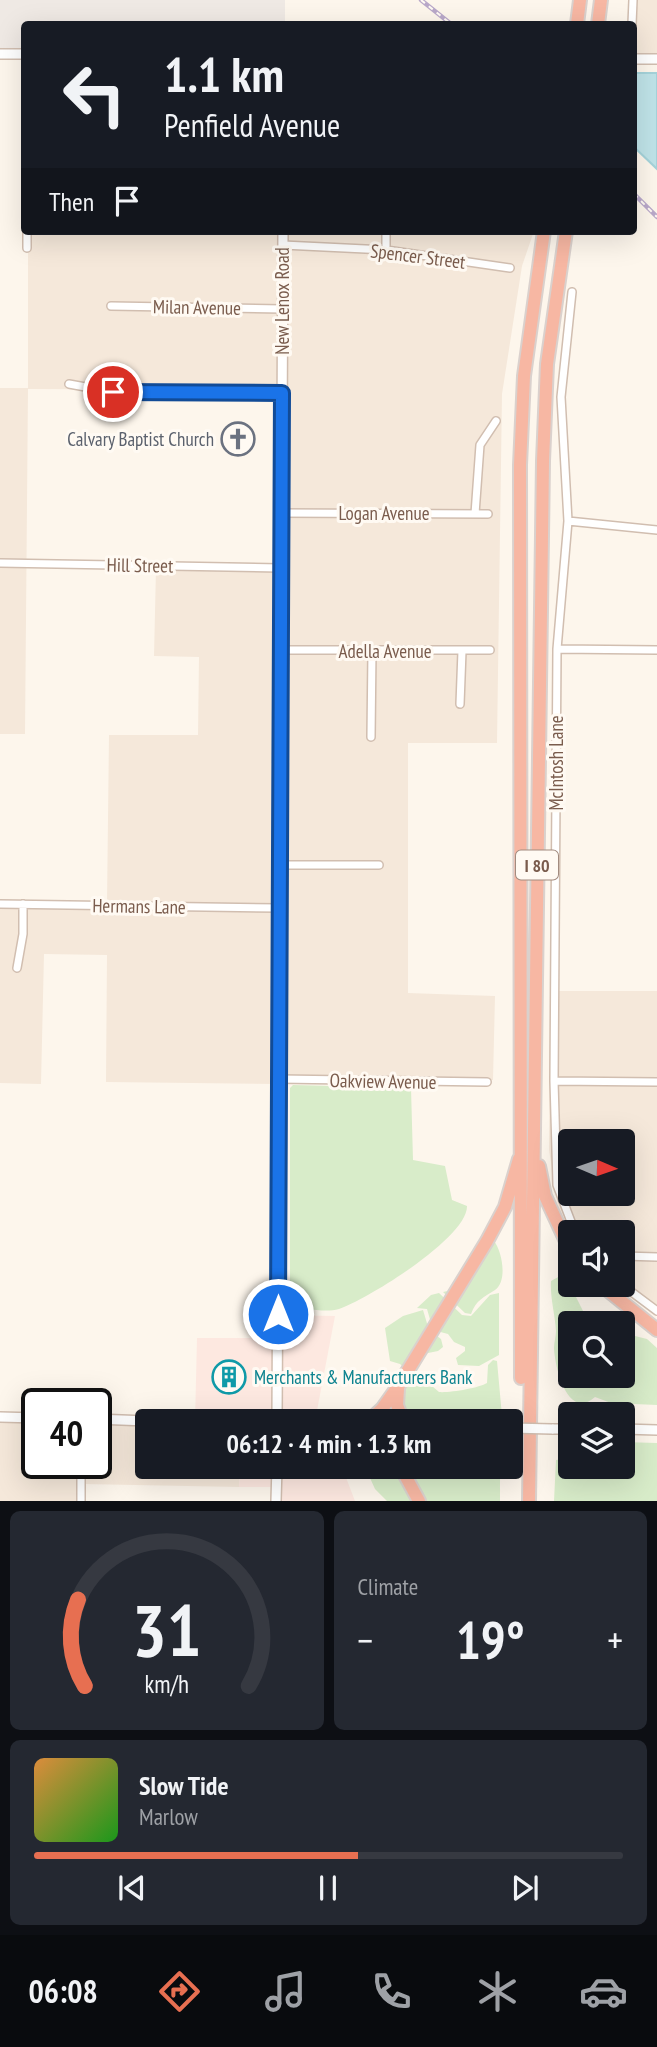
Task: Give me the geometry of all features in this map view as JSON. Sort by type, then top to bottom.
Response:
[{"type":"highway","points":[[577,21],[580,0]]},
{"type":"highway","points":[[598,21],[601,0]]},
{"type":"highway","name":"I 80","points":[[520,1501],[523,1149],[520,465],[524,376],[543,235]]},
{"type":"highway","name":"I 80","points":[[529,1501],[542,461],[547,364],[565,235]]},
{"type":"highway","points":[[533,1120],[543,1189],[558,1228]]},
{"type":"highway","points":[[383,1409],[500,1218],[523,1149]]},
{"type":"highway","points":[[616,1297],[657,1330]]},
{"type":"highway","points":[[398,1409],[399,1385]]},
{"type":"highway","points":[[407,1479],[419,1501]]},
{"type":"street","points":[[632,21],[633,0]]},
{"type":"street","points":[[0,54],[21,54]]},
{"type":"street","points":[[637,59],[657,59]]},
{"type":"street","points":[[27,235],[27,248]]},
{"type":"street","name":"New Lenox Road","points":[[277,1409],[283,235]]},
{"type":"street","points":[[386,235],[386,250]]},
{"type":"street","name":"Spencer Street","points":[[283,246],[386,250],[510,268]]},
{"type":"street","name":"McIntosh Lane","points":[[570,1220],[557,1185],[554,1081],[557,649],[568,521],[561,397],[572,292]]},
{"type":"street","name":"Milan Avenue","points":[[111,306],[282,309]]},
{"type":"street","points":[[69,384],[113,392],[282,393]]},
{"type":"street","points":[[475,514],[480,445],[496,421]]},
{"type":"street","name":"Logan Avenue","points":[[281,513],[488,514]]},
{"type":"street","points":[[568,521],[657,530]]},
{"type":"street","name":"Hill Street","points":[[0,563],[281,568]]},
{"type":"street","points":[[557,649],[657,650]]},
{"type":"street","name":"Adella Avenue","points":[[280,650],[491,650]]},
{"type":"street","points":[[371,737],[372,651]]},
{"type":"street","points":[[460,704],[462,651]]},
{"type":"street","points":[[279,865],[379,865]]},
{"type":"street","name":"Hermans Lane","points":[[0,904],[279,908]]},
{"type":"street","points":[[17,968],[23,934],[23,904]]},
{"type":"street","name":"Oakview Avenue","points":[[279,1079],[487,1082]]},
{"type":"street","points":[[554,1081],[657,1082]]},
{"type":"street","points":[[635,1256],[657,1257]]},
{"type":"street","points":[[635,1294],[657,1311]]},
{"type":"street","points":[[0,1417],[21,1418]]},
{"type":"street","points":[[112,1420],[135,1421]]},
{"type":"street","points":[[523,1428],[558,1429]]},
{"type":"street","points":[[635,1429],[657,1430]]},
{"type":"street","points":[[80,1501],[81,1479]]},
{"type":"street","points":[[276,1501],[277,1479]]},
{"type":"shaded area","points":[[0,0],[285,0],[285,21],[21,21],[21,52],[0,52]]},
{"type":"shaded area","points":[[630,0],[657,0],[657,64],[637,64],[637,21],[631,21]]},
{"type":"shaded area","points":[[28,235],[282,235],[279,390],[28,389],[25,734],[0,734],[0,388],[28,388]]},
{"type":"shaded area","points":[[285,235],[533,235],[522,266],[502,394],[497,743],[408,743],[408,993],[495,996],[493,1080],[282,1077]]},
{"type":"shaded area","points":[[156,568],[278,570],[276,906],[107,903],[109,735],[198,735],[199,657],[154,656]]},
{"type":"shaded area","points":[[0,906],[277,910],[277,1084],[106,1082],[107,955],[44,954],[41,1084],[0,1083]]},
{"type":"shaded area","points":[[550,991],[657,991],[657,1315],[631,1297],[635,1297],[635,1220],[564,1220],[558,1206],[635,1206],[635,1129],[558,1129],[558,1205],[549,1150]]},
{"type":"shaded area","points":[[275,1315],[335,1316],[317,1409],[195,1409],[197,1338],[275,1338]]},
{"type":"shaded area","points":[[0,1420],[21,1420],[21,1479],[79,1479],[79,1501],[0,1501]]},
{"type":"shaded area","points":[[112,1421],[135,1422],[135,1479],[239,1479],[239,1487],[83,1484],[83,1479],[112,1479]]},
{"type":"shaded area","points":[[239,1479],[347,1479],[355,1501],[278,1501],[278,1487],[239,1487]]},
{"type":"green space","points":[[293,1085],[411,1088],[413,1160],[445,1166],[452,1200],[467,1206],[463,1219],[435,1250],[393,1280],[339,1309],[290,1307],[290,1088]]},
{"type":"green space","points":[[494,1241],[503,1273],[499,1286],[478,1302],[471,1314],[465,1313],[443,1292],[461,1288]]},
{"type":"green space","points":[[558,1277],[558,1297],[576,1297],[583,1311],[558,1311],[558,1372],[554,1348],[556,1331],[551,1281]]},
{"type":"green space","points":[[439,1293],[462,1315],[471,1316],[490,1295],[499,1293],[499,1355],[479,1366],[458,1365],[456,1358],[465,1351],[465,1347],[454,1342],[448,1334],[433,1330],[427,1309],[417,1308],[431,1295]]},
{"type":"green space","points":[[423,1310],[429,1330],[441,1339],[443,1347],[438,1351],[418,1355],[412,1375],[400,1364],[390,1361],[385,1328],[403,1316]]},
{"type":"green space","points":[[635,1336],[647,1339],[657,1348],[657,1405],[608,1402],[595,1397],[588,1402],[577,1402],[570,1398],[565,1389],[635,1388]]},
{"type":"green space","points":[[493,1360],[497,1361],[501,1409],[404,1409],[401,1404],[403,1382],[432,1386],[439,1392],[471,1388],[487,1383],[488,1365]]},
{"type":"green space","points":[[635,1442],[657,1443],[657,1501],[554,1501],[556,1460],[558,1479],[635,1479]]},
{"type":"green space","points":[[370,1479],[500,1479],[500,1501],[387,1501],[375,1489]]},
{"type":"water","points":[[637,73],[657,73],[657,169],[637,150]]},
{"type":"railway","points":[[421,0],[447,21]]},
{"type":"railway","points":[[637,197],[657,217]]},
{"type":"place","name":"Calvary Baptist Church","points":[[238,439]]},
{"type":"place","name":"Merchants & Manufacturers Bank","points":[[229,1377]]},
{"type":"route","points":[[113,392],[282,393],[278,1314]]}]
